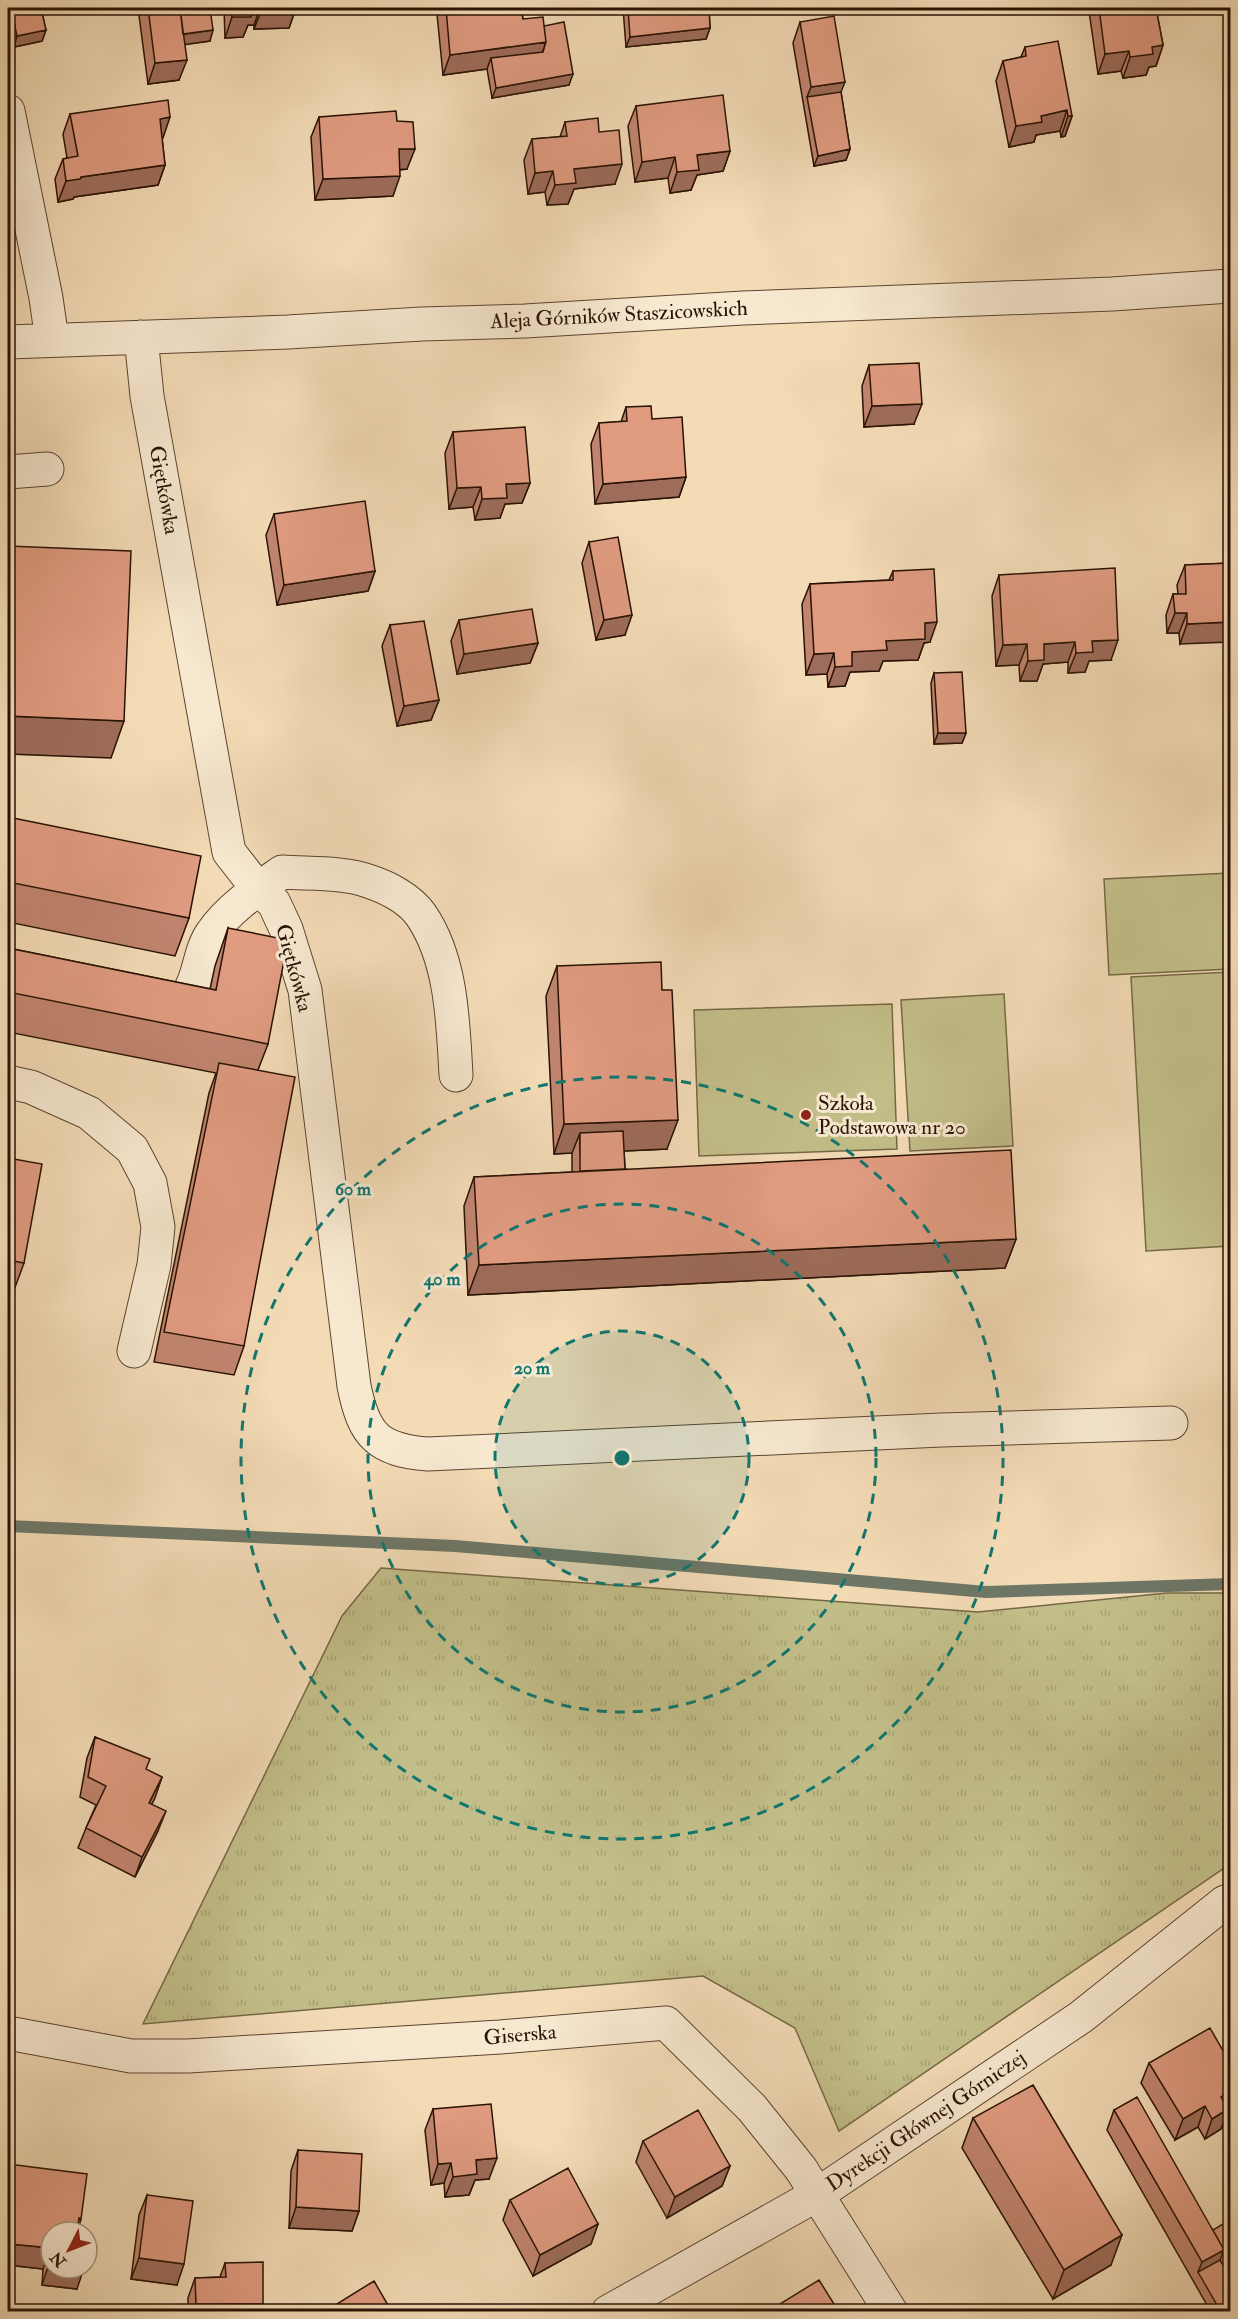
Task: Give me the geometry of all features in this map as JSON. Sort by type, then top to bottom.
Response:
[{"type":"street","points":[[8,111],[46,298],[52,340]]},
{"type":"street","name":"Aleja Górników Staszicowskich","points":[[8,342],[525,321],[743,308],[1112,294],[1230,286]]},
{"type":"street","name":"Giętkówka","points":[[141,337],[149,407],[229,852],[258,889],[274,903],[286,929],[304,990],[354,1386],[359,1414],[375,1436],[391,1448],[402,1452],[429,1454],[941,1430],[1171,1423]]},
{"type":"street","points":[[8,472],[47,469]]},
{"type":"street","points":[[124,1004],[147,1009],[170,1007],[179,1002],[189,991],[199,973],[206,943],[212,933],[258,889],[282,872],[368,880],[407,900],[421,915],[436,943],[452,1003],[456,1075]]},
{"type":"street","points":[[8,1082],[31,1087],[89,1113],[132,1149],[150,1183],[158,1227],[154,1265],[134,1351]]},
{"type":"street","name":"Dyrekcji Głównej Górniczej","points":[[608,2312],[818,2194],[1081,2017],[1225,1902]]},
{"type":"street","name":"Giserska","points":[[8,2033],[131,2056],[188,2056],[500,2037],[666,2022],[752,2108],[801,2169],[891,2312]]},
{"type":"green space","points":[[1230,873],[1230,969],[1109,975],[1104,879]]},
{"type":"green space","points":[[1230,972],[1230,1246],[1146,1251],[1131,977]]},
{"type":"green space","points":[[1004,994],[1013,1146],[910,1151],[901,1000]]},
{"type":"green space","points":[[892,1004],[897,1149],[699,1156],[694,1010]]},
{"type":"green space","points":[[381,1568],[978,1612],[1167,1593],[1230,1593],[1230,1864],[839,2131],[795,2028],[703,1976],[143,2024],[342,1616]]},
{"type":"building","points":[[11,8],[41,8],[46,30],[17,36]]},
{"type":"building","points":[[148,8],[180,8],[187,60],[155,63]]},
{"type":"building","points":[[180,8],[210,8],[213,30],[183,34]]},
{"type":"building","points":[[232,8],[251,8],[251,17],[232,17]]},
{"type":"building","points":[[446,8],[521,8],[523,19],[543,17],[546,42],[450,55]]},
{"type":"building","points":[[628,8],[709,8],[710,28],[630,37]]},
{"type":"building","points":[[1099,8],[1156,8],[1163,45],[1152,47],[1153,54],[1130,57],[1129,51],[1105,54]]},
{"type":"building","points":[[834,16],[845,82],[811,87],[800,22]]},
{"type":"building","points":[[564,22],[573,74],[496,88],[491,58],[543,52],[546,42],[544,26]]},
{"type":"building","points":[[1058,41],[1072,116],[1068,116],[1067,110],[1041,116],[1042,122],[1016,126],[1003,61],[1026,56],[1025,47]]},
{"type":"building","points":[[841,92],[850,149],[818,156],[807,97]]},
{"type":"building","points":[[723,95],[730,151],[697,155],[699,170],[677,172],[675,157],[642,162],[636,106]]},
{"type":"building","points":[[168,100],[170,117],[160,119],[165,165],[66,181],[63,159],[78,156],[70,114]]},
{"type":"building","points":[[396,111],[397,121],[413,122],[415,149],[399,149],[400,176],[323,179],[319,117]]},
{"type":"building","points":[[598,118],[599,132],[619,130],[622,164],[574,169],[576,183],[555,185],[553,171],[535,173],[532,139],[567,136],[565,122]]},
{"type":"building","points":[[919,363],[922,404],[872,406],[869,365]]},
{"type":"building","points":[[651,406],[652,419],[682,417],[686,477],[603,484],[599,423],[627,421],[626,407]]},
{"type":"building","points":[[525,427],[530,483],[506,484],[507,498],[482,499],[481,487],[457,488],[453,432]]},
{"type":"building","points":[[365,501],[375,571],[284,585],[274,514]]},
{"type":"building","points":[[618,537],[632,615],[604,620],[589,542]]},
{"type":"building","points":[[8,546],[131,551],[124,721],[8,716]]},
{"type":"building","points":[[1230,563],[1230,622],[1187,624],[1187,613],[1175,613],[1173,594],[1186,594],[1185,565]]},
{"type":"building","points":[[1115,568],[1118,640],[1092,641],[1093,652],[1076,653],[1075,642],[1044,644],[1044,660],[1028,661],[1027,644],[1003,645],[999,575]]},
{"type":"building","points":[[934,569],[937,622],[925,623],[925,639],[886,641],[887,650],[852,652],[852,666],[835,667],[834,653],[814,654],[810,584],[893,580],[893,571]]},
{"type":"building","points":[[532,609],[538,643],[464,654],[459,620]]},
{"type":"building","points":[[424,621],[439,700],[404,706],[390,625]]},
{"type":"building","points":[[962,672],[966,733],[938,733],[934,673]]},
{"type":"building","points":[[8,817],[201,856],[189,918],[8,882]]},
{"type":"building","points":[[228,928],[288,940],[268,1044],[8,992],[8,948],[216,990]]},
{"type":"building","points":[[661,962],[662,990],[672,990],[678,1120],[564,1124],[557,966]]},
{"type":"building","points":[[219,1063],[295,1077],[244,1346],[164,1332]]},
{"type":"building","points":[[623,1131],[625,1169],[580,1171],[580,1133]]},
{"type":"building","points":[[1011,1150],[1016,1239],[479,1265],[474,1177]]},
{"type":"building","points":[[8,1158],[42,1164],[24,1263],[8,1260]]},
{"type":"building","points":[[95,1737],[150,1759],[146,1769],[162,1777],[149,1803],[166,1811],[142,1857],[86,1828],[106,1786],[88,1777]]},
{"type":"building","points":[[1210,2028],[1230,2063],[1230,2091],[1221,2097],[1228,2109],[1212,2119],[1205,2106],[1183,2119],[1149,2063]]},
{"type":"building","points":[[1033,2085],[1122,2235],[1064,2270],[973,2118]]},
{"type":"building","points":[[1137,2097],[1224,2250],[1202,2262],[1114,2110]]},
{"type":"building","points":[[491,2104],[497,2158],[476,2160],[477,2174],[453,2177],[451,2163],[438,2164],[433,2109]]},
{"type":"building","points":[[698,2110],[730,2166],[675,2197],[643,2141]]},
{"type":"building","points":[[298,2150],[362,2154],[359,2211],[296,2207]]},
{"type":"building","points":[[8,2164],[87,2174],[81,2219],[39,2220],[39,2247],[10,2244],[8,2260]]},
{"type":"building","points":[[568,2168],[598,2224],[540,2255],[510,2200]]},
{"type":"building","points":[[147,2195],[193,2201],[184,2264],[139,2258]]},
{"type":"building","points":[[1228,2221],[1230,2225],[1230,2267],[1213,2230]]},
{"type":"building","points":[[1220,2260],[1230,2277],[1230,2312],[1221,2312],[1198,2272]]},
{"type":"building","points":[[263,2262],[263,2304],[196,2304],[195,2278],[226,2277],[225,2263]]},
{"type":"building","points":[[819,2280],[839,2312],[778,2312],[775,2307]]},
{"type":"building","points":[[374,2281],[392,2312],[324,2312]]},
{"type":"waterway","points":[[8,1526],[455,1546],[986,1592],[1230,1584]]},
{"type":"place","name":"Szkoła Podstawowa nr 20","points":[[806,1115]]}]
